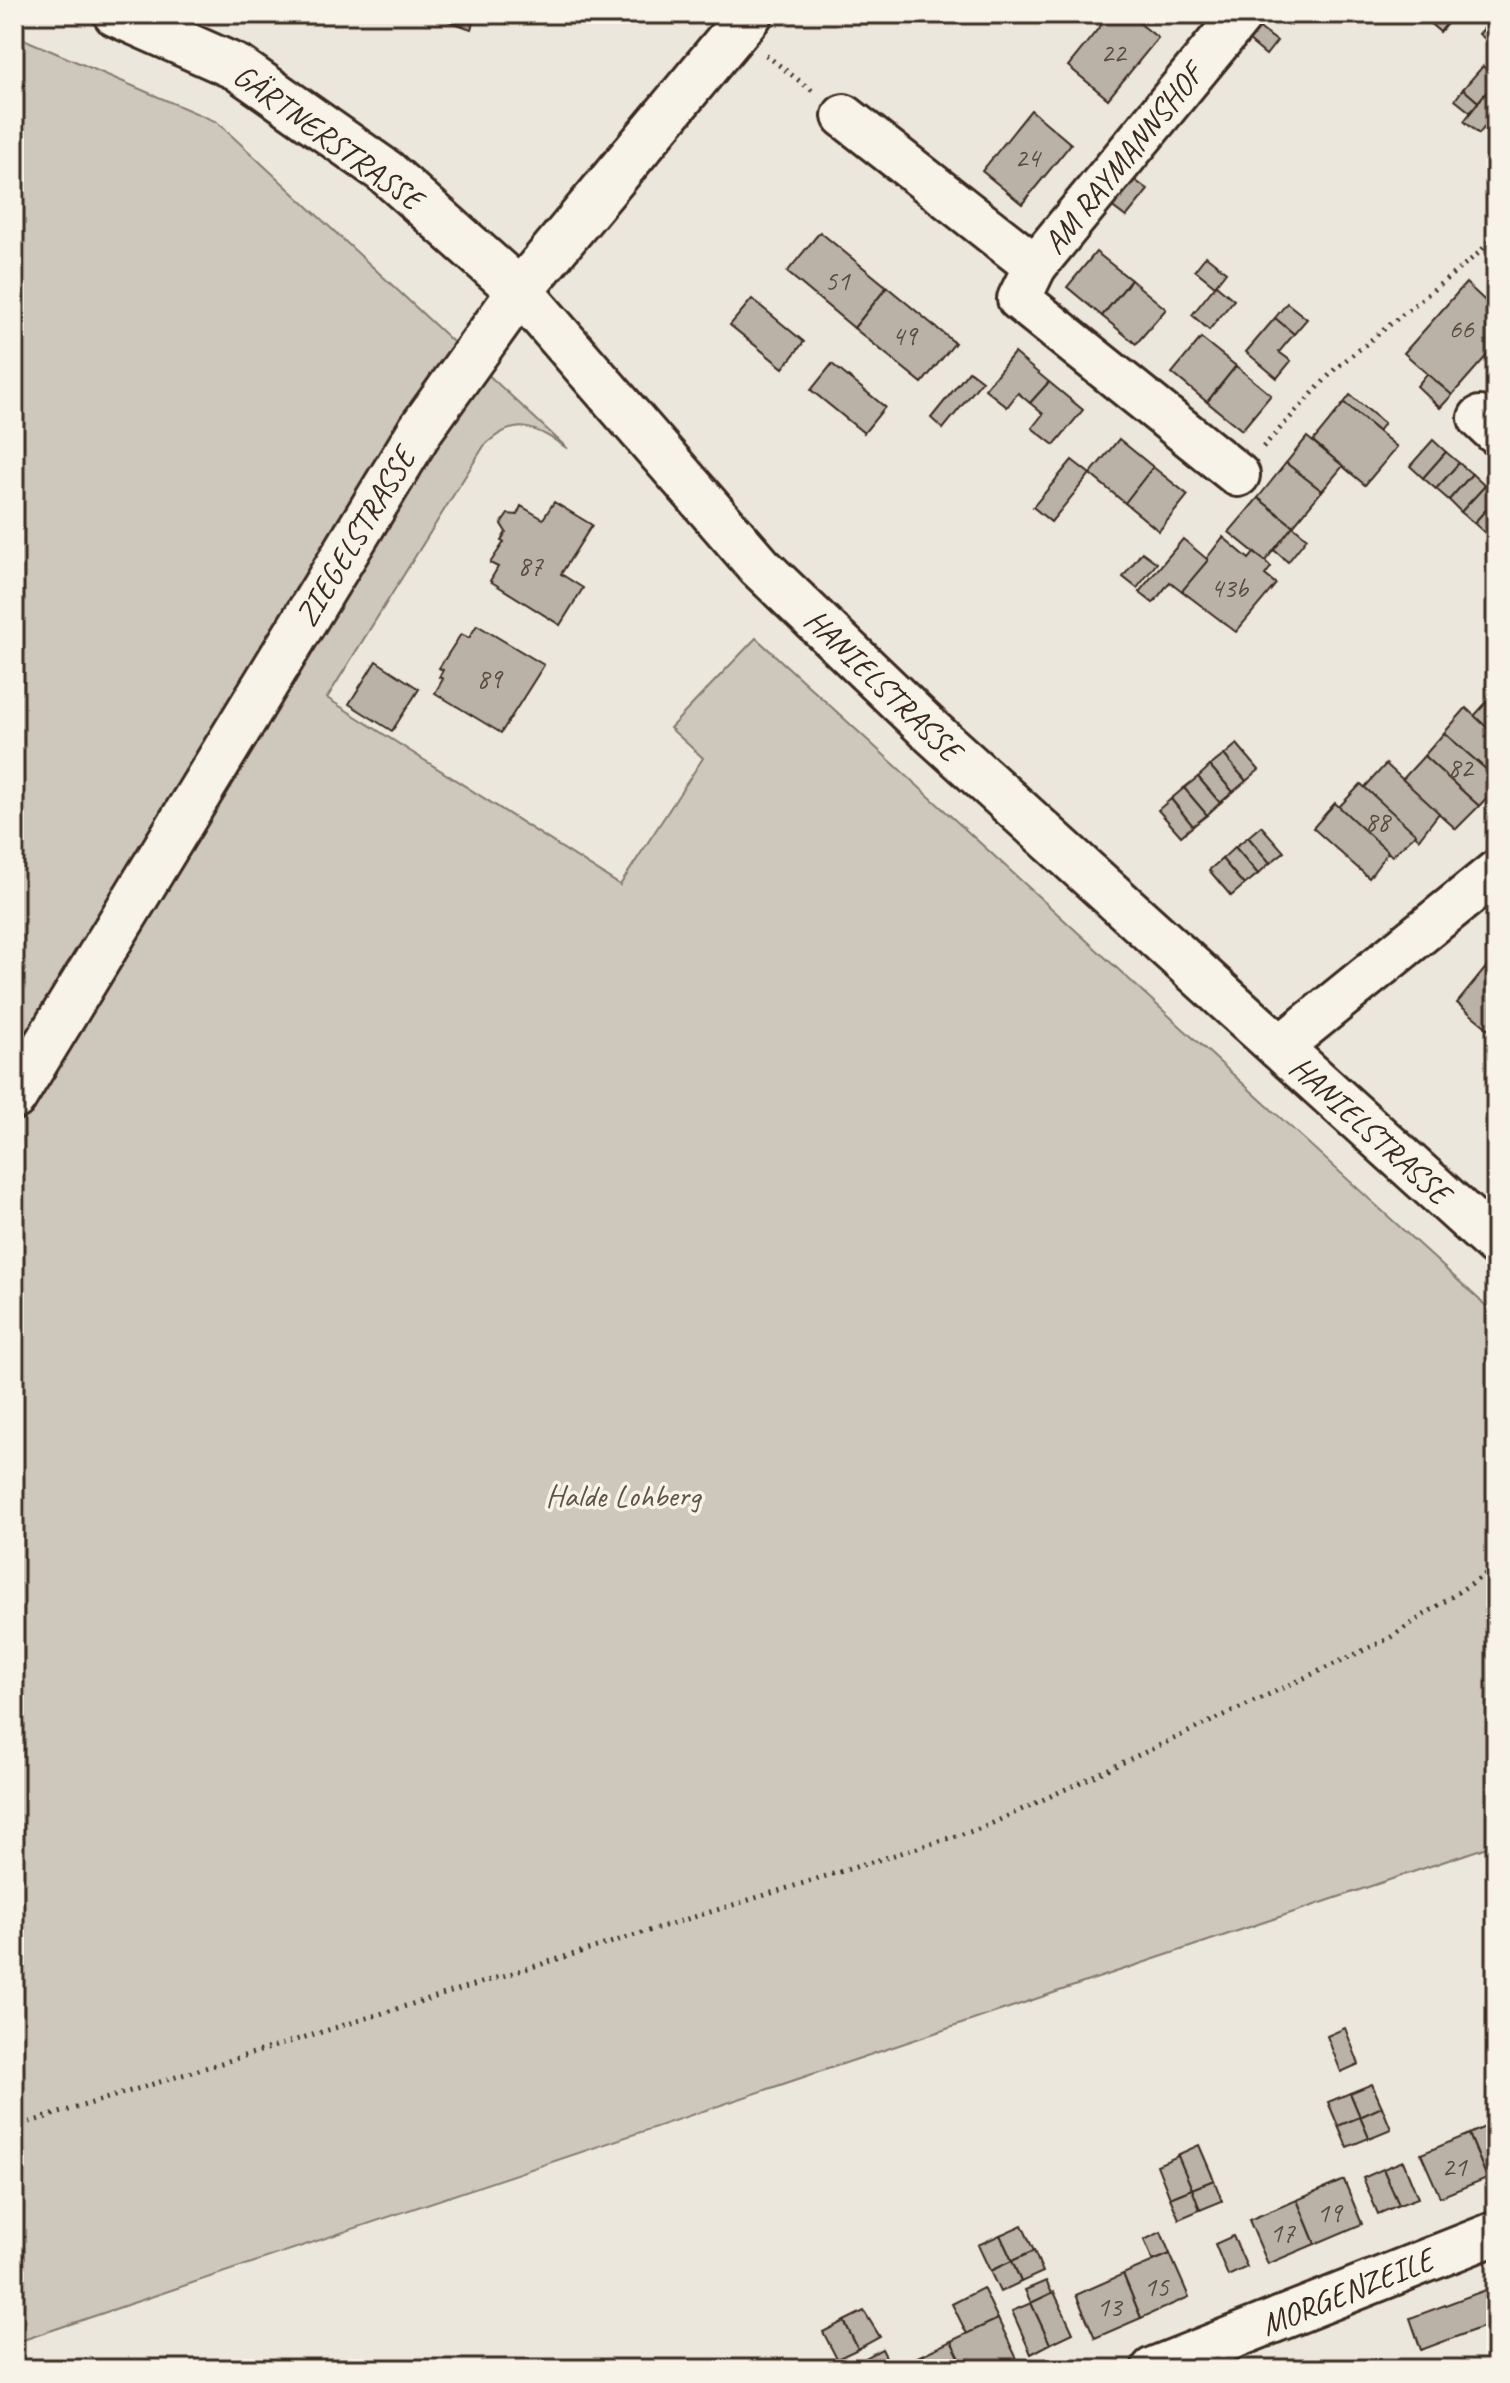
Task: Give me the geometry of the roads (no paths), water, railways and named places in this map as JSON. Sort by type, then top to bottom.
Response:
[{"type":"main road","name":"GÄRTNERSTRASSE","points":[[116,14],[166,23],[238,68],[386,172],[520,291]]},
{"type":"main road","name":"ZIEGELSTRASSE","points":[[14,1097],[416,437],[520,291],[742,23]]},
{"type":"main road","name":"HANIELSTRASSE","points":[[520,291],[760,567],[933,733],[1496,1244]]},
{"type":"street","name":"AM RAYMANNSHOF","points":[[1238,475],[1019,299],[1035,266],[1242,14]]},
{"type":"street","name":"AM RAYMANNSHOF","points":[[844,116],[1035,266]]},
{"type":"street","name":"HANIELSTRASSE","points":[[1279,1048],[1496,872]]},
{"type":"street","name":"MORGENZEILE","points":[[1153,2369],[1496,2233]]},
{"type":"park label","name":"Halde Lohberg","points":[[623,1495]]}]
